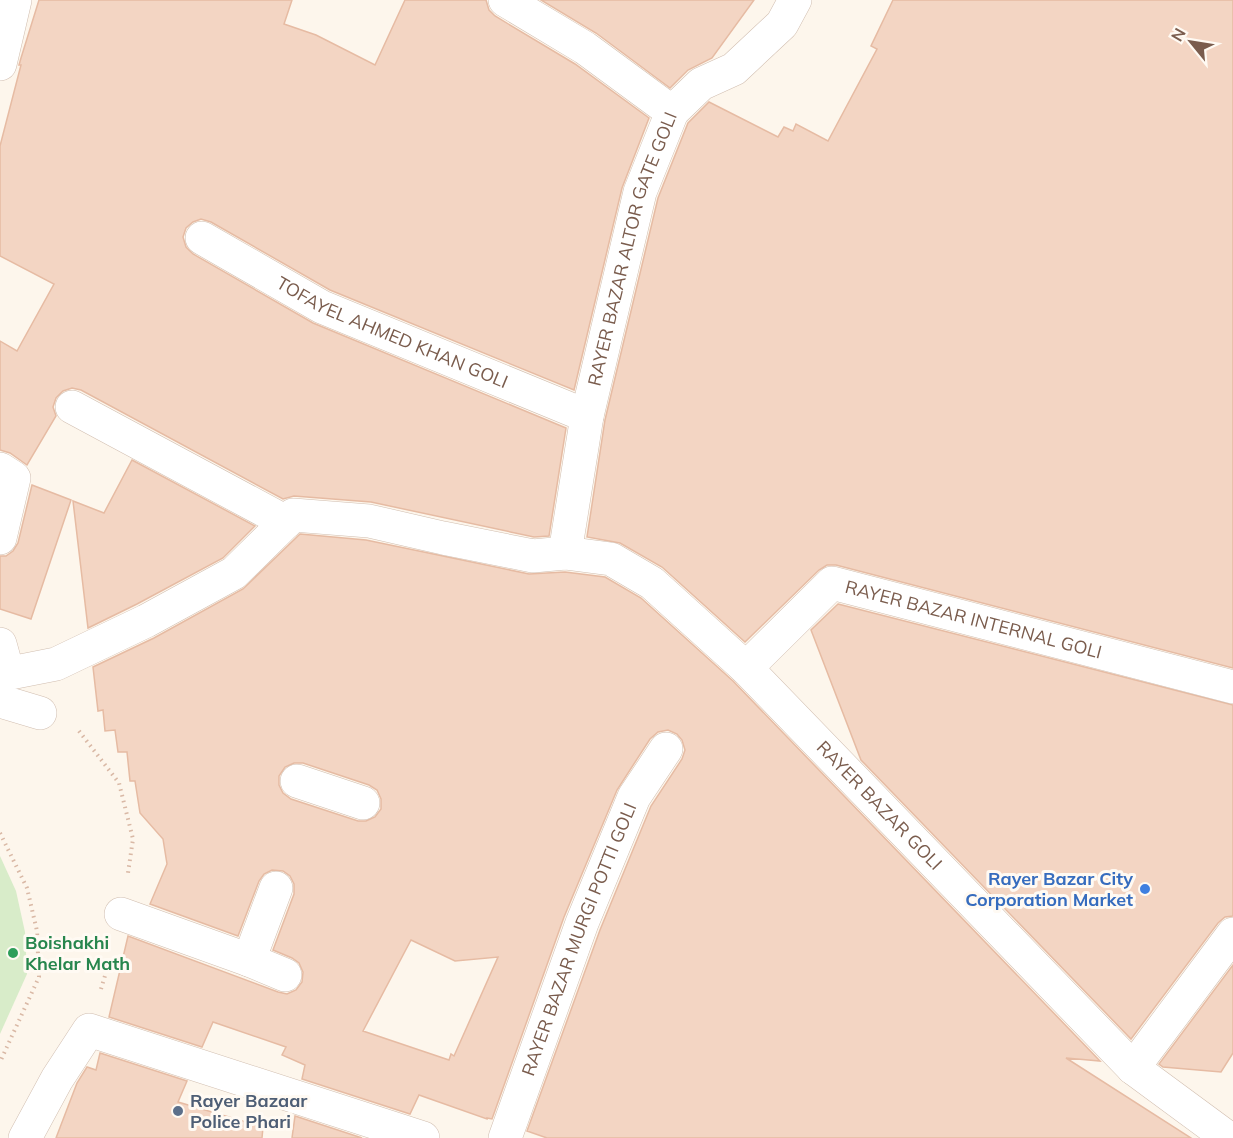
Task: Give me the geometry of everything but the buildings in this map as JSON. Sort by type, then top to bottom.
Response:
[{"type":"street","points":[[0,64],[15,0]]},
{"type":"street","points":[[505,0],[585,48],[672,112]]},
{"type":"street","name":"RAYER BAZAR ALTOR GATE GOLI","points":[[565,553],[586,416],[640,192],[672,112],[701,84],[734,69],[782,24],[795,0]]},
{"type":"street","name":"TOFAYEL AHMED KHAN GOLI","points":[[202,238],[322,308],[586,416]]},
{"type":"street","points":[[2,673],[56,664],[146,621],[234,573],[286,522],[72,407]]},
{"type":"street","points":[[0,469],[14,478],[0,538]]},
{"type":"street","name":"RAYER BAZAR GOLI","points":[[286,522],[293,515],[369,521],[533,556],[565,553],[611,559],[652,583],[746,668],[1134,1068],[1228,1138]]},
{"type":"street","name":"RAYER BAZAR INTERNAL GOLI","points":[[746,668],[832,583],[1233,687]]},
{"type":"street","points":[[2,673],[40,713]]},
{"type":"street","name":"RAYER BAZAR MURGI POTTI GOLI","points":[[505,1138],[582,923],[634,797],[666,749]]},
{"type":"street","points":[[297,781],[363,803]]},
{"type":"street","points":[[249,960],[276,888]]},
{"type":"street","points":[[121,914],[285,975]]},
{"type":"street","points":[[1134,1068],[1233,934]]},
{"type":"street","points":[[26,1138],[57,1079],[89,1030],[423,1138]]},
{"type":"path","points":[[40,713],[82,733],[119,783],[133,839],[117,936],[89,1030]]},
{"type":"path","points":[[0,833],[27,888],[37,931],[39,977],[0,1062]]},
{"type":"green space","name":"Boishakhi Khelar Math","points":[[0,856],[16,891],[25,932],[27,974],[0,1034]]},
{"type":"place","name":"Rayer Bazar City Corporation Market","points":[[1145,889]]},
{"type":"place","name":"Boishakhi Khelar Math","points":[[13,953]]},
{"type":"place","name":"Rayer Bazaar Police Phari","points":[[178,1111]]}]
